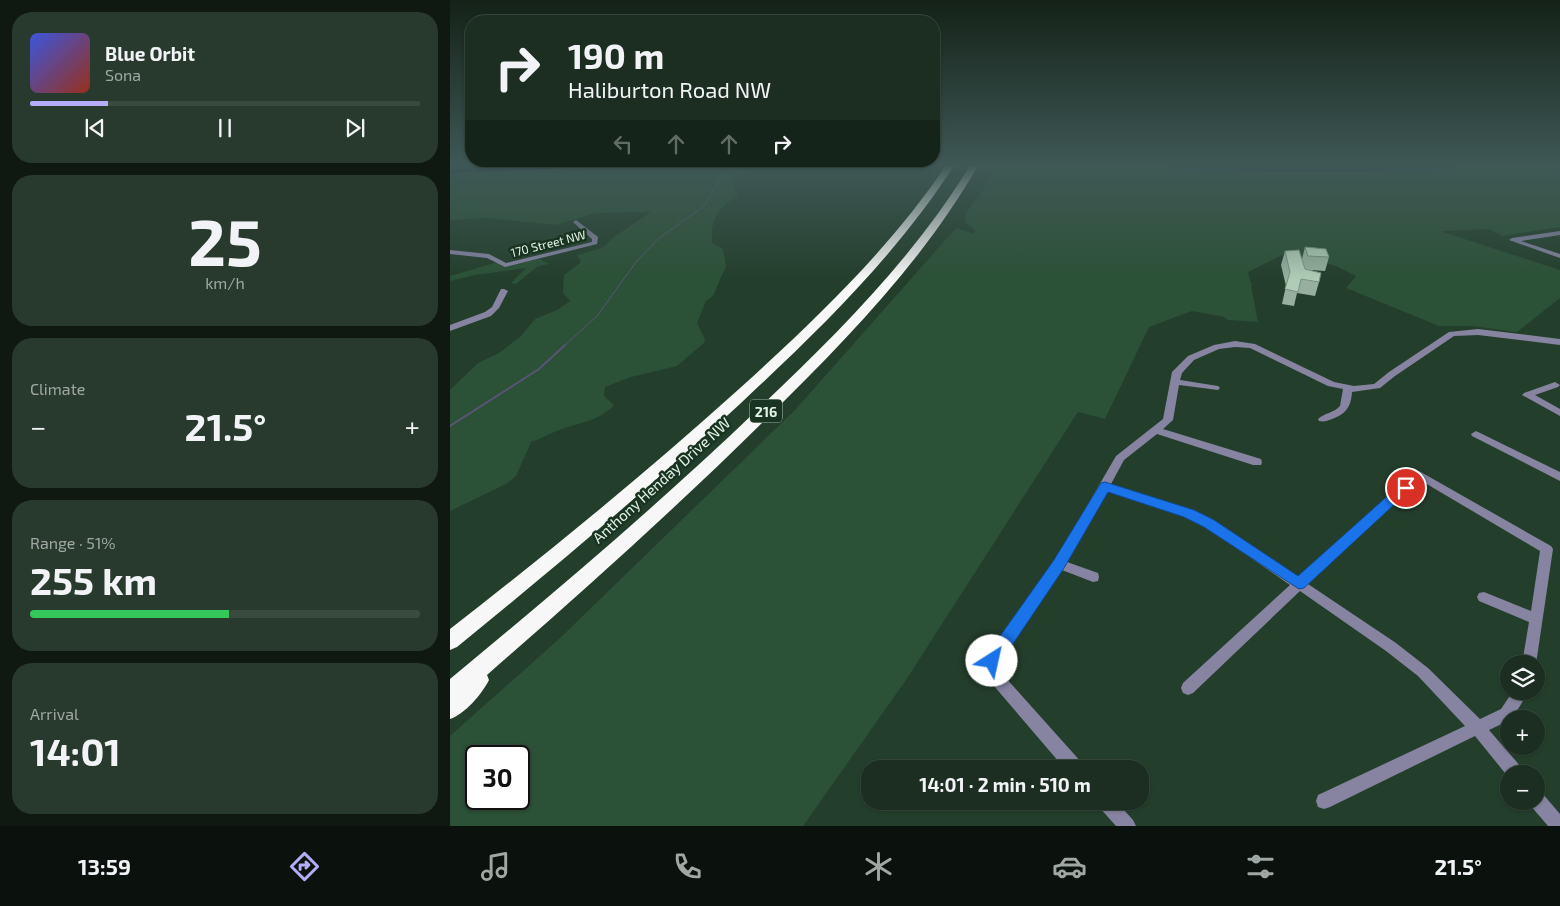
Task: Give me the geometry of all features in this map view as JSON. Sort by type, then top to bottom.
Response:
[{"type":"highway","name":"Anthony Henday Drive NW","points":[[450,641],[678,452],[781,358],[823,317],[885,251],[925,203]]},
{"type":"highway","name":"Anthony Henday Drive NW","points":[[450,693],[536,620],[715,460],[811,367],[913,254],[949,203]]},
{"type":"highway","points":[[450,709],[536,620]]},
{"type":"street","name":"170 Street NW","points":[[450,252],[489,256],[506,265],[596,242],[596,238],[576,222]]},
{"type":"street","points":[[1560,233],[1512,240],[1560,256]]},
{"type":"street","points":[[450,328],[488,314],[504,291]]},
{"type":"street","points":[[1068,760],[987,668],[1059,564],[1120,458],[1157,431],[1168,420],[1177,382],[1177,372],[1191,358],[1216,347],[1236,344],[1252,346],[1316,377],[1348,388],[1377,386],[1452,334],[1478,332],[1560,342]]},
{"type":"street","points":[[1177,382],[1215,388]]},
{"type":"street","points":[[1555,385],[1527,395],[1560,413]]},
{"type":"street","points":[[1323,419],[1340,414],[1346,406],[1348,388]]},
{"type":"street","points":[[1157,431],[1256,462]]},
{"type":"street","points":[[1476,434],[1560,477]]},
{"type":"street","points":[[1188,688],[1299,584],[1419,476],[1547,550],[1530,655]]},
{"type":"street","points":[[1105,486],[1189,513],[1209,523],[1299,584],[1423,672],[1478,728],[1509,765]]},
{"type":"street","points":[[1059,564],[1093,576]]},
{"type":"street","points":[[1484,597],[1536,619]]},
{"type":"street","points":[[1324,801],[1506,714],[1516,700]]},
{"type":"street","points":[[1113,810],[1127,826]]},
{"type":"street","points":[[1545,810],[1559,826]]},
{"type":"green space","points":[[450,203],[729,203],[720,210],[714,220],[712,243],[723,249],[726,266],[713,296],[706,301],[697,323],[705,339],[704,343],[677,366],[631,377],[605,387],[604,396],[614,405],[608,411],[594,419],[531,442],[516,476],[506,484],[450,511],[450,390],[478,363],[499,353],[521,336],[535,319],[557,310],[570,301],[563,293],[564,275],[581,262],[577,255],[602,248],[615,236],[651,212],[596,213],[556,225],[488,218],[450,220]]},
{"type":"green space","points":[[974,203],[1560,203],[1560,227],[1503,236],[1489,229],[1440,231],[1560,270],[1560,298],[1517,332],[1472,326],[1439,326],[1346,288],[1356,276],[1336,266],[1286,253],[1248,272],[1253,285],[1251,285],[1258,322],[1228,320],[1224,317],[1192,311],[1149,327],[1105,419],[1078,412],[906,680],[803,826],[450,826],[450,736],[559,639],[795,410],[956,228],[974,234],[975,230],[966,223],[965,214]]},
{"type":"green space","points":[[540,259],[549,264],[538,266],[516,284],[511,283],[526,268],[475,275],[450,281],[450,276],[498,262],[503,266]]},
{"type":"building","points":[[1305,247],[1326,249],[1329,257],[1308,256]]},
{"type":"building","points":[[1299,250],[1305,269],[1321,273],[1319,282],[1301,279],[1298,292],[1285,289],[1290,272],[1285,251]]},
{"type":"waterway","points":[[564,346],[597,316],[636,262],[658,239],[706,203]]},
{"type":"waterway","points":[[450,426],[539,369],[565,345]]},
{"type":"route","points":[[992,661],[1059,564],[1105,486],[1189,513],[1209,523],[1299,584],[1406,488]]}]
